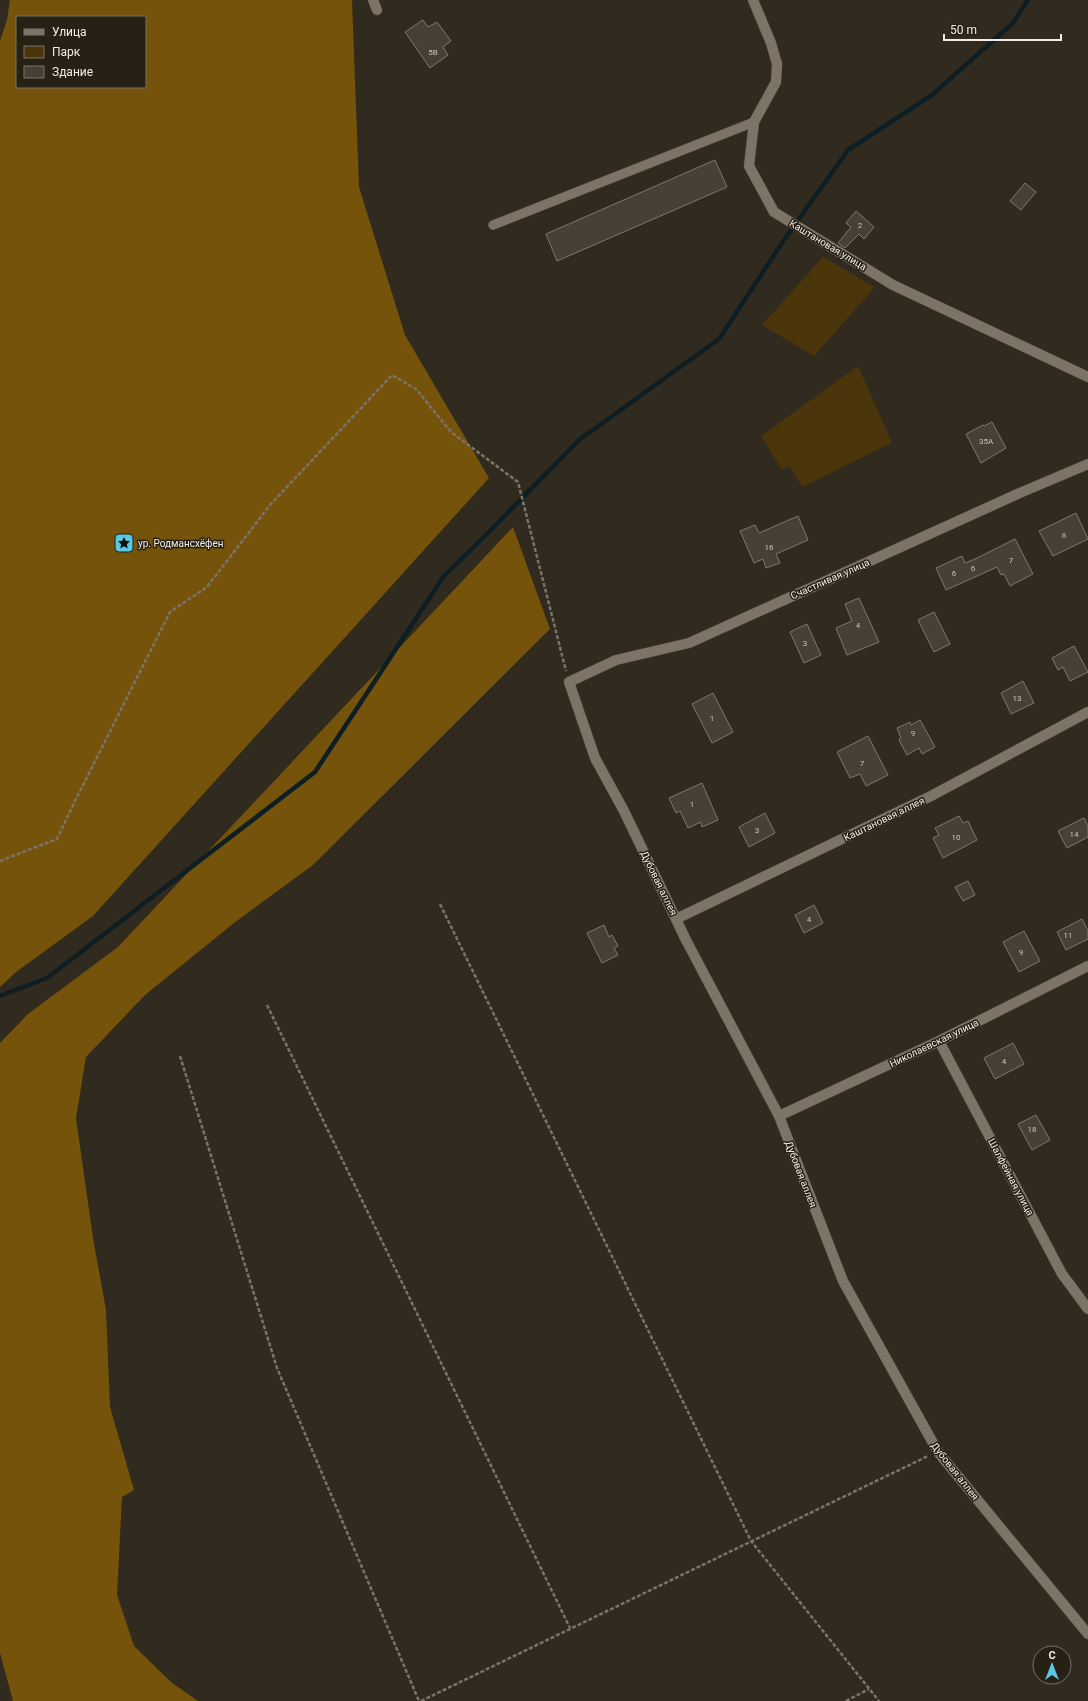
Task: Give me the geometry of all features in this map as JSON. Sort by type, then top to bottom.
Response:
[{"type":"street","points":[[373,0],[377,10]]},
{"type":"street","name":"Каштановая улица","points":[[753,0],[777,64],[776,82],[754,122],[749,166],[774,212],[893,285],[1088,377]]},
{"type":"street","name":"Счастливая улица","points":[[568,682],[616,660],[689,643],[1014,495],[1088,464]]},
{"type":"street","name":"Дубовая аллея","points":[[568,682],[595,758],[624,811],[676,919],[779,1116],[843,1281],[938,1452],[1088,1634]]},
{"type":"street","name":"Каштановая аллея","points":[[676,919],[931,796],[1088,712]]},
{"type":"street","name":"Николаевская улица","points":[[779,1116],[939,1041],[1088,966]]},
{"type":"street","name":"Шалфейная улица","points":[[939,1041],[1062,1274],[1088,1309]]},
{"type":"lane","points":[[493,225],[754,122]]},
{"type":"path","points":[[0,861],[57,839],[170,612],[208,587],[270,505],[392,374],[416,389],[451,432],[518,482],[568,682]]},
{"type":"path","points":[[440,904],[751,1541],[879,1701]]},
{"type":"path","points":[[267,1005],[570,1628]]},
{"type":"path","points":[[180,1056],[277,1368],[420,1701],[938,1452]]},
{"type":"path","points":[[846,1701],[869,1689]]},
{"type":"green space","points":[[823,257],[875,287],[814,356],[762,325]]},
{"type":"green space","points":[[858,366],[892,443],[802,487],[790,466],[782,470],[761,436]]},
{"type":"shaded area","points":[[10,0],[352,0],[359,187],[405,335],[489,478],[93,916],[16,972],[0,987],[0,41],[7,20]]},
{"type":"shaded area","points":[[513,527],[550,629],[313,865],[234,923],[145,995],[86,1057],[76,1118],[93,1238],[106,1310],[110,1407],[134,1490],[122,1497],[117,1595],[134,1646],[172,1683],[198,1701],[13,1701],[0,1653],[0,1043],[28,1014],[118,947]]},
{"type":"building","points":[[423,20],[428,27],[437,22],[451,41],[443,47],[448,55],[430,68],[405,32]]},
{"type":"building","points":[[715,160],[727,187],[557,261],[546,234]]},
{"type":"building","points":[[1025,183],[1036,192],[1021,210],[1010,201]]},
{"type":"building","points":[[856,211],[874,227],[864,239],[859,234],[845,248],[838,243],[851,227],[846,223]]},
{"type":"building","points":[[992,422],[1006,448],[981,463],[966,434]]},
{"type":"building","points":[[1076,513],[1088,539],[1053,556],[1039,531]]},
{"type":"building","points":[[798,516],[808,540],[776,554],[780,563],[766,568],[763,559],[754,563],[740,531],[755,525],[759,533]]},
{"type":"building","points":[[1015,539],[1033,574],[1010,586],[1004,574],[1001,575],[997,567],[946,590],[936,568],[962,556],[965,563]]},
{"type":"building","points":[[859,598],[879,642],[847,655],[836,628],[852,621],[845,604]]},
{"type":"building","points":[[934,612],[950,644],[934,652],[918,620]]},
{"type":"building","points":[[807,624],[821,655],[804,663],[790,632]]},
{"type":"building","points":[[1074,646],[1088,672],[1070,681],[1063,667],[1058,670],[1052,658]]},
{"type":"building","points":[[1023,681],[1034,703],[1011,714],[1001,693]]},
{"type":"building","points":[[713,693],[733,732],[712,743],[692,704]]},
{"type":"building","points":[[920,720],[935,747],[922,754],[919,748],[907,755],[899,740],[901,738],[897,728],[910,722],[911,725]]},
{"type":"building","points":[[868,736],[888,775],[866,786],[860,774],[850,778],[837,752]]},
{"type":"building","points":[[702,783],[718,820],[702,827],[701,822],[688,828],[680,811],[676,813],[669,798]]},
{"type":"building","points":[[765,813],[775,833],[749,847],[739,827]]},
{"type":"building","points":[[959,816],[963,823],[968,821],[977,840],[943,858],[933,838],[939,835],[935,828]]},
{"type":"building","points":[[1084,818],[1088,826],[1088,837],[1067,848],[1058,831]]},
{"type":"building","points":[[968,881],[975,895],[963,901],[955,887]]},
{"type":"building","points":[[814,905],[823,923],[804,933],[795,915]]},
{"type":"building","points":[[1082,919],[1088,931],[1088,939],[1066,950],[1057,932]]},
{"type":"building","points":[[604,925],[609,937],[612,935],[618,946],[614,948],[618,955],[602,963],[587,933]]},
{"type":"building","points":[[1024,931],[1040,961],[1019,972],[1003,942]]},
{"type":"building","points":[[1013,1043],[1024,1064],[995,1079],[984,1058]]},
{"type":"building","points":[[1036,1115],[1050,1140],[1032,1150],[1018,1124]]},
{"type":"waterway","points":[[0,996],[47,978],[315,772],[444,576],[579,440],[719,339],[784,240],[848,150],[932,95],[1013,23],[1028,0]]},
{"type":"place","name":"ур. Родмансхёфен","points":[[124,543]]}]
